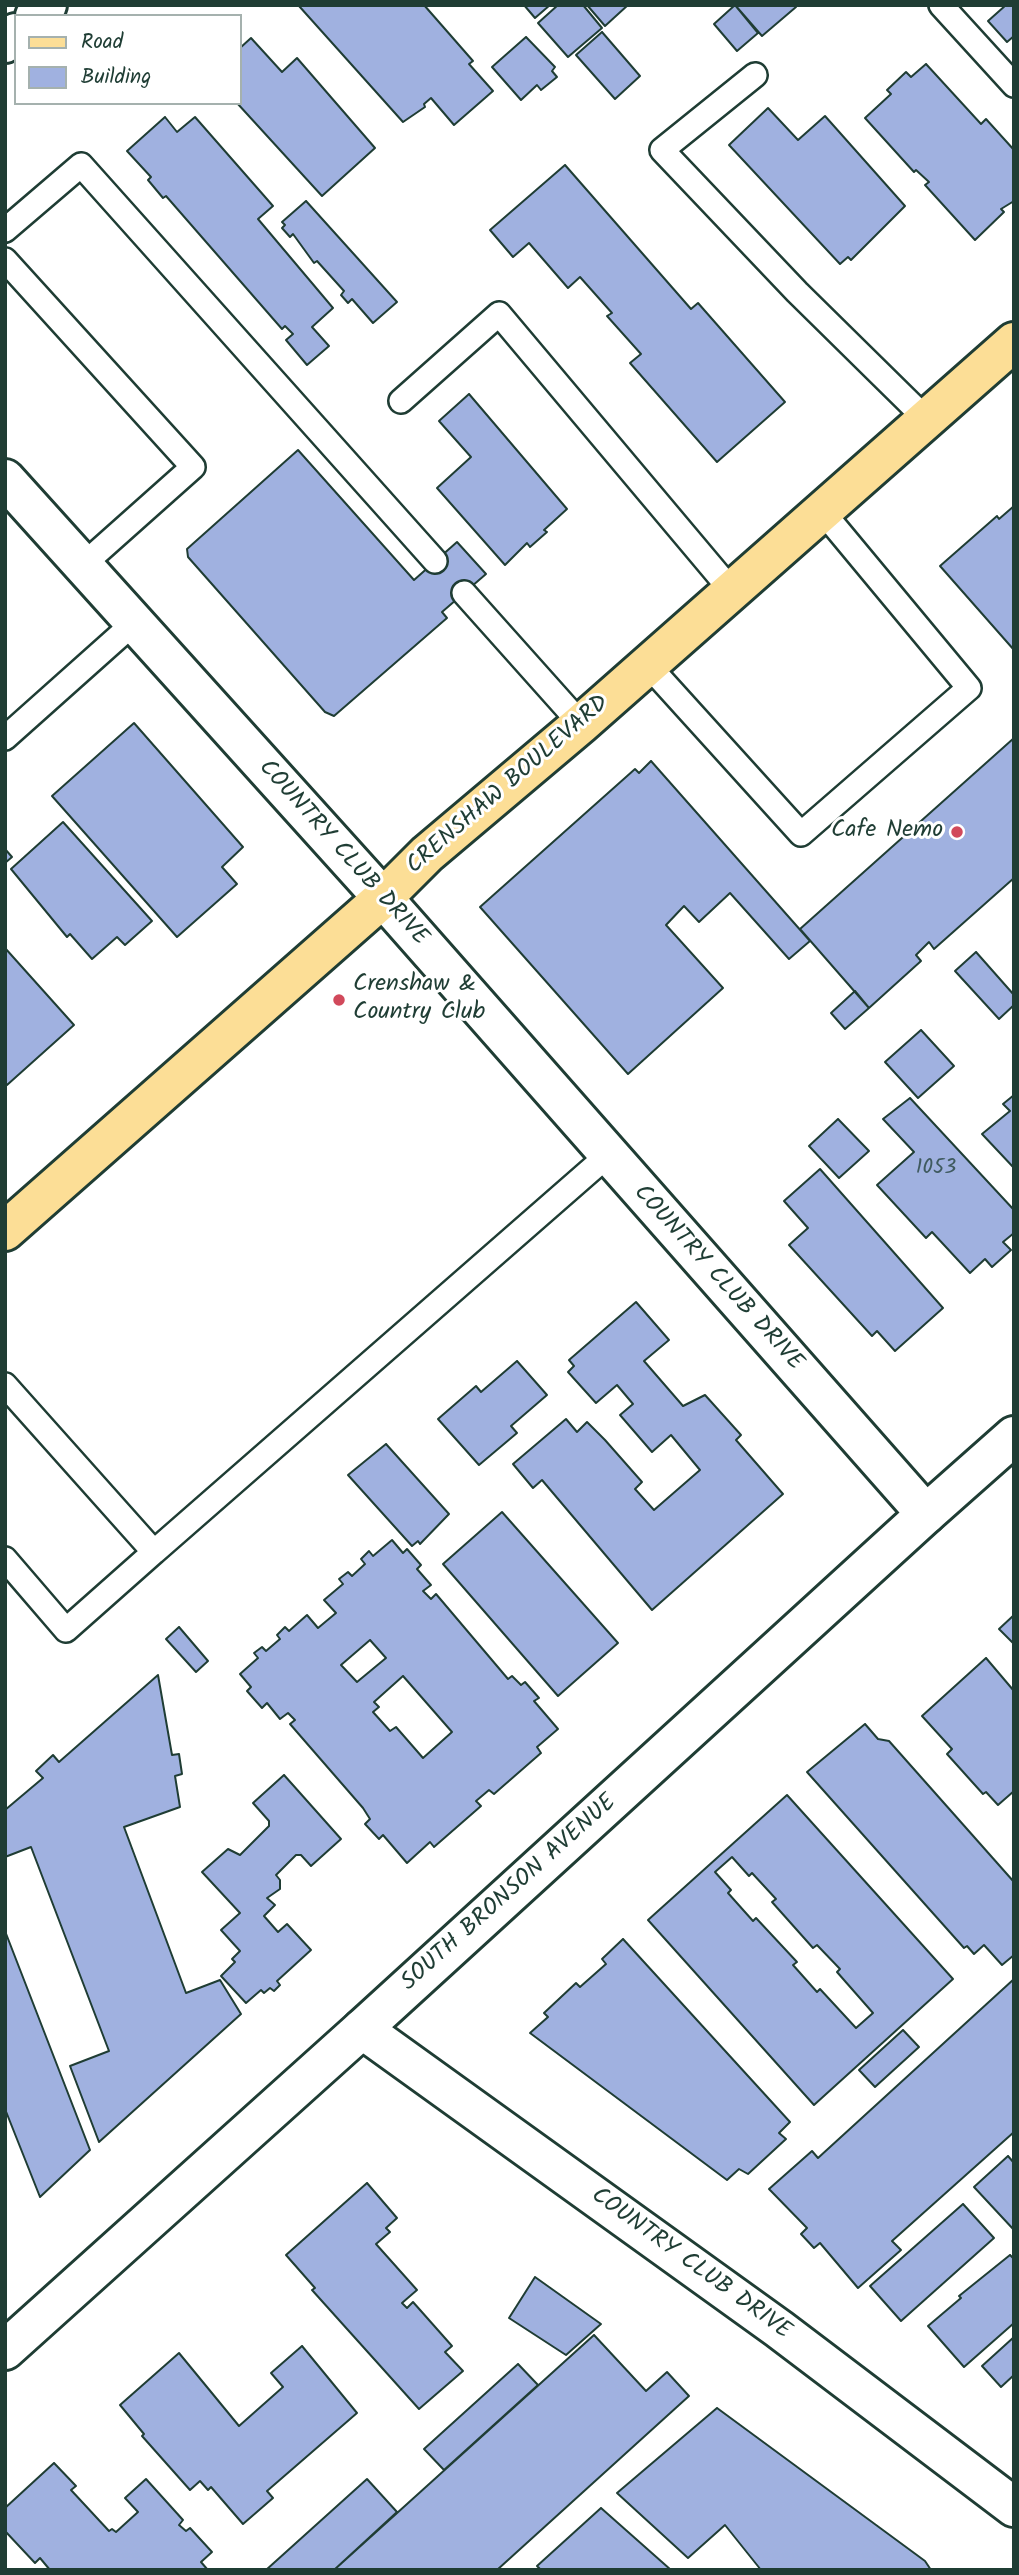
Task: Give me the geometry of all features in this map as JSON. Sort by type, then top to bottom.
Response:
[{"type":"main road","name":"CRENSHAW BOULEVARD","points":[[5,1231],[383,898],[427,855],[581,724],[1014,342]]},
{"type":"street","name":"COUNTRY CLUB DRIVE","points":[[5,479],[383,898],[926,1514]]},
{"type":"street","name":"SOUTH BRONSON AVENUE","points":[[5,2350],[1014,1436]]},
{"type":"street","name":"COUNTRY CLUB DRIVE","points":[[362,2029],[779,2329],[1014,2507]]},
{"type":"lane","points":[[941,5],[1014,85]]},
{"type":"lane","points":[[755,75],[662,150],[797,292],[926,419]]},
{"type":"lane","points":[[5,230],[81,165],[435,561]]},
{"type":"lane","points":[[5,260],[193,467],[83,565]]},
{"type":"lane","points":[[401,401],[499,314],[731,590]]},
{"type":"lane","points":[[647,664],[801,834],[969,688],[822,511]]},
{"type":"lane","points":[[464,593],[581,724]]},
{"type":"lane","points":[[5,738],[135,622]]},
{"type":"lane","points":[[5,1559],[66,1630],[608,1155]]},
{"type":"lane","points":[[5,1385],[154,1552]]},
{"type":"building","points":[[424,5],[473,61],[469,64],[493,91],[454,125],[431,98],[424,104],[425,107],[403,122],[299,6]]},
{"type":"building","points":[[524,5],[550,5],[535,18]]},
{"type":"building","points":[[558,5],[583,5],[602,28],[568,57],[538,23]]},
{"type":"building","points":[[587,5],[628,5],[605,26]]},
{"type":"building","points":[[735,5],[758,33],[737,51],[714,24]]},
{"type":"building","points":[[735,5],[794,5],[796,7],[762,36]]},
{"type":"building","points":[[1006,5],[1014,5],[1014,36],[1007,42],[988,21]]},
{"type":"building","points":[[602,32],[640,76],[615,99],[576,55]]},
{"type":"building","points":[[526,37],[555,67],[552,71],[557,77],[541,90],[537,85],[521,100],[492,67]]},
{"type":"building","points":[[251,38],[282,72],[297,58],[375,148],[322,196],[239,105],[242,105],[242,46]]},
{"type":"building","points":[[926,64],[981,124],[986,119],[1014,150],[1014,201],[1001,209],[1004,212],[975,240],[925,185],[929,182],[916,170],[914,172],[865,118],[891,94],[887,90],[906,72],[911,77]]},
{"type":"building","points":[[768,108],[798,140],[825,116],[905,206],[851,260],[848,257],[840,264],[729,145]]},
{"type":"building","points":[[165,117],[177,132],[195,117],[273,206],[258,219],[333,308],[312,327],[329,346],[307,365],[286,340],[293,334],[285,326],[282,329],[166,196],[163,198],[148,180],[151,177],[127,151]]},
{"type":"building","points":[[565,165],[691,309],[698,303],[785,402],[717,462],[630,363],[641,354],[607,316],[612,313],[580,277],[568,288],[529,243],[513,257],[490,230]]},
{"type":"building","points":[[306,201],[397,302],[373,323],[352,299],[348,303],[341,295],[344,291],[317,261],[314,263],[293,234],[290,237],[282,228],[285,225],[282,222]]},
{"type":"building","points":[[469,394],[567,509],[544,530],[547,532],[530,547],[527,543],[505,565],[437,488],[471,457],[439,421]]},
{"type":"building","points":[[298,450],[414,580],[457,542],[486,574],[442,612],[447,618],[334,716],[325,712],[188,557],[187,549]]},
{"type":"building","points":[[1014,506],[1014,650],[940,566],[997,516],[999,519]]},
{"type":"building","points":[[134,723],[243,847],[222,867],[237,884],[177,937],[52,796]]},
{"type":"building","points":[[1014,738],[1014,878],[934,949],[929,942],[916,955],[921,961],[869,1008],[800,929]]},
{"type":"building","points":[[651,761],[810,941],[789,959],[730,893],[699,922],[684,906],[666,925],[723,988],[628,1074],[480,907],[635,769],[639,773]]},
{"type":"building","points":[[63,822],[152,921],[125,945],[117,937],[92,959],[70,934],[67,937],[11,869]]},
{"type":"building","points":[[5,849],[12,857],[5,863]]},
{"type":"building","points":[[5,948],[74,1025],[7,1085],[5,1082]]},
{"type":"building","points":[[976,952],[1014,995],[1014,1005],[999,1019],[955,971]]},
{"type":"building","points":[[855,991],[869,1008],[845,1029],[831,1013]]},
{"type":"building","points":[[921,1030],[954,1066],[918,1098],[885,1062]]},
{"type":"building","points":[[1014,1095],[1014,1168],[982,1134],[1010,1111],[1003,1104]]},
{"type":"building","points":[[910,1098],[1014,1210],[1014,1233],[1003,1242],[1011,1250],[992,1267],[985,1259],[970,1273],[932,1232],[926,1238],[877,1185],[914,1152],[883,1119]]},
{"type":"building","points":[[838,1119],[869,1151],[839,1178],[809,1146]]},
{"type":"building","points":[[820,1169],[943,1308],[895,1351],[877,1331],[872,1336],[789,1245],[808,1228],[784,1201]]},
{"type":"building","points":[[636,1302],[669,1340],[644,1361],[683,1406],[705,1395],[741,1435],[736,1440],[783,1494],[652,1610],[542,1480],[533,1488],[513,1464],[566,1419],[577,1432],[587,1422],[605,1440],[642,1482],[635,1489],[654,1510],[700,1470],[671,1435],[652,1452],[620,1415],[633,1404],[617,1385],[596,1403],[568,1372],[574,1366],[569,1360]]},
{"type":"building","points":[[517,1361],[547,1395],[511,1426],[517,1433],[479,1465],[438,1419],[476,1386],[481,1392]]},
{"type":"building","points":[[386,1444],[449,1514],[420,1544],[418,1541],[412,1546],[348,1475]]},
{"type":"building","points":[[502,1512],[618,1643],[558,1696],[443,1564]]},
{"type":"building","points":[[392,1540],[403,1553],[407,1549],[421,1565],[417,1569],[431,1585],[423,1591],[431,1599],[436,1594],[508,1679],[512,1676],[521,1685],[525,1682],[539,1698],[534,1701],[558,1729],[537,1747],[541,1753],[494,1794],[489,1790],[476,1801],[481,1806],[434,1847],[430,1842],[407,1863],[383,1835],[379,1839],[365,1824],[370,1819],[363,1808],[290,1724],[295,1720],[288,1713],[280,1719],[267,1703],[262,1708],[247,1691],[251,1687],[240,1674],[258,1658],[254,1653],[262,1647],[266,1651],[280,1639],[277,1635],[285,1627],[289,1631],[307,1615],[318,1628],[336,1613],[324,1600],[343,1584],[339,1579],[348,1572],[352,1576],[365,1564],[361,1559],[369,1551],[373,1556]],"holes":[[[370,1640],[386,1658],[357,1682],[341,1665]],[[403,1676],[452,1732],[423,1758],[396,1727],[390,1731],[373,1712],[379,1707],[374,1702]]]},
{"type":"building","points":[[1014,1615],[1014,1644],[999,1629]]},
{"type":"building","points":[[179,1627],[208,1661],[196,1672],[166,1639]]},
{"type":"building","points":[[986,1658],[1014,1691],[1014,1791],[998,1805],[986,1792],[983,1794],[947,1754],[952,1749],[922,1716]]},
{"type":"building","points":[[158,1675],[172,1755],[179,1754],[182,1774],[175,1776],[180,1807],[124,1827],[186,1993],[220,1980],[241,2014],[99,2142],[70,2066],[109,2051],[31,1847],[5,1857],[5,1810],[43,1778],[36,1771],[53,1755],[59,1762]]},
{"type":"building","points":[[865,1724],[878,1739],[889,1741],[1014,1882],[1014,1955],[1002,1965],[984,1945],[974,1954],[967,1946],[964,1948],[807,1772]]},
{"type":"building","points":[[284,1775],[341,1839],[311,1866],[301,1855],[296,1855],[276,1875],[280,1880],[280,1889],[267,1898],[275,1905],[264,1916],[278,1932],[287,1924],[311,1950],[277,1981],[280,1985],[274,1991],[270,1988],[264,1993],[261,1990],[246,2003],[221,1976],[235,1962],[232,1959],[240,1951],[221,1930],[240,1913],[202,1872],[228,1849],[240,1855],[269,1826],[269,1821],[253,1803]]},
{"type":"building","points":[[787,1795],[953,1979],[814,2105],[648,1920]],"holes":[[[732,1857],[749,1876],[752,1873],[776,1899],[772,1902],[813,1948],[817,1945],[840,1969],[837,1972],[873,2013],[856,2028],[820,1989],[817,1992],[793,1965],[797,1962],[756,1918],[753,1921],[728,1893],[731,1890],[715,1872]]]},
{"type":"building","points":[[5,1931],[90,2150],[40,2197],[5,2109]]},
{"type":"building","points":[[623,1939],[790,2122],[779,2133],[786,2139],[748,2174],[739,2169],[727,2180],[530,2033],[548,2017],[544,2013],[576,1983],[580,1987],[606,1964],[602,1959]]},
{"type":"building","points":[[1014,1979],[1014,2132],[892,2241],[901,2250],[858,2288],[820,2243],[814,2248],[801,2234],[807,2228],[769,2189],[812,2151],[818,2158]]},
{"type":"building","points":[[903,2030],[919,2047],[875,2087],[859,2070]]},
{"type":"building","points":[[1008,2156],[1014,2163],[1014,2230],[974,2187]]},
{"type":"building","points":[[367,2183],[397,2218],[386,2228],[390,2232],[376,2244],[417,2290],[402,2303],[407,2308],[413,2302],[452,2346],[445,2352],[463,2371],[419,2409],[312,2290],[315,2288],[286,2255]]},
{"type":"building","points":[[963,2204],[994,2238],[901,2321],[870,2286]]},
{"type":"building","points":[[1010,2255],[1014,2259],[1014,2323],[964,2367],[928,2326],[961,2298],[959,2296]]},
{"type":"building","points":[[535,2277],[601,2324],[566,2355],[509,2318]]},
{"type":"building","points":[[594,2335],[646,2391],[667,2372],[689,2396],[497,2570],[334,2570]]},
{"type":"building","points":[[1014,2337],[1014,2375],[1001,2387],[982,2366]]},
{"type":"building","points":[[302,2346],[357,2413],[267,2491],[273,2498],[243,2524],[211,2487],[208,2490],[200,2481],[190,2490],[142,2436],[144,2434],[120,2405],[179,2353],[239,2426],[283,2387],[271,2373]]},
{"type":"building","points":[[518,2364],[538,2385],[444,2470],[424,2449]]},
{"type":"building","points":[[717,2408],[925,2561],[931,2570],[761,2570],[725,2525],[688,2558],[617,2493]]},
{"type":"building","points":[[54,2463],[76,2486],[71,2490],[109,2531],[112,2529],[116,2532],[138,2512],[125,2498],[146,2479],[183,2520],[179,2525],[186,2531],[190,2528],[212,2552],[201,2562],[207,2569],[50,2570],[40,2558],[35,2563],[5,2531],[5,2508]]},
{"type":"building","points":[[367,2479],[397,2512],[334,2570],[266,2570]]},
{"type":"building","points":[[601,2508],[671,2570],[541,2570],[537,2566]]},
{"type":"place","name":"Cafe Nemo","points":[[957,832]]},
{"type":"place","name":"Crenshaw & Country Club","points":[[339,1000]]}]
